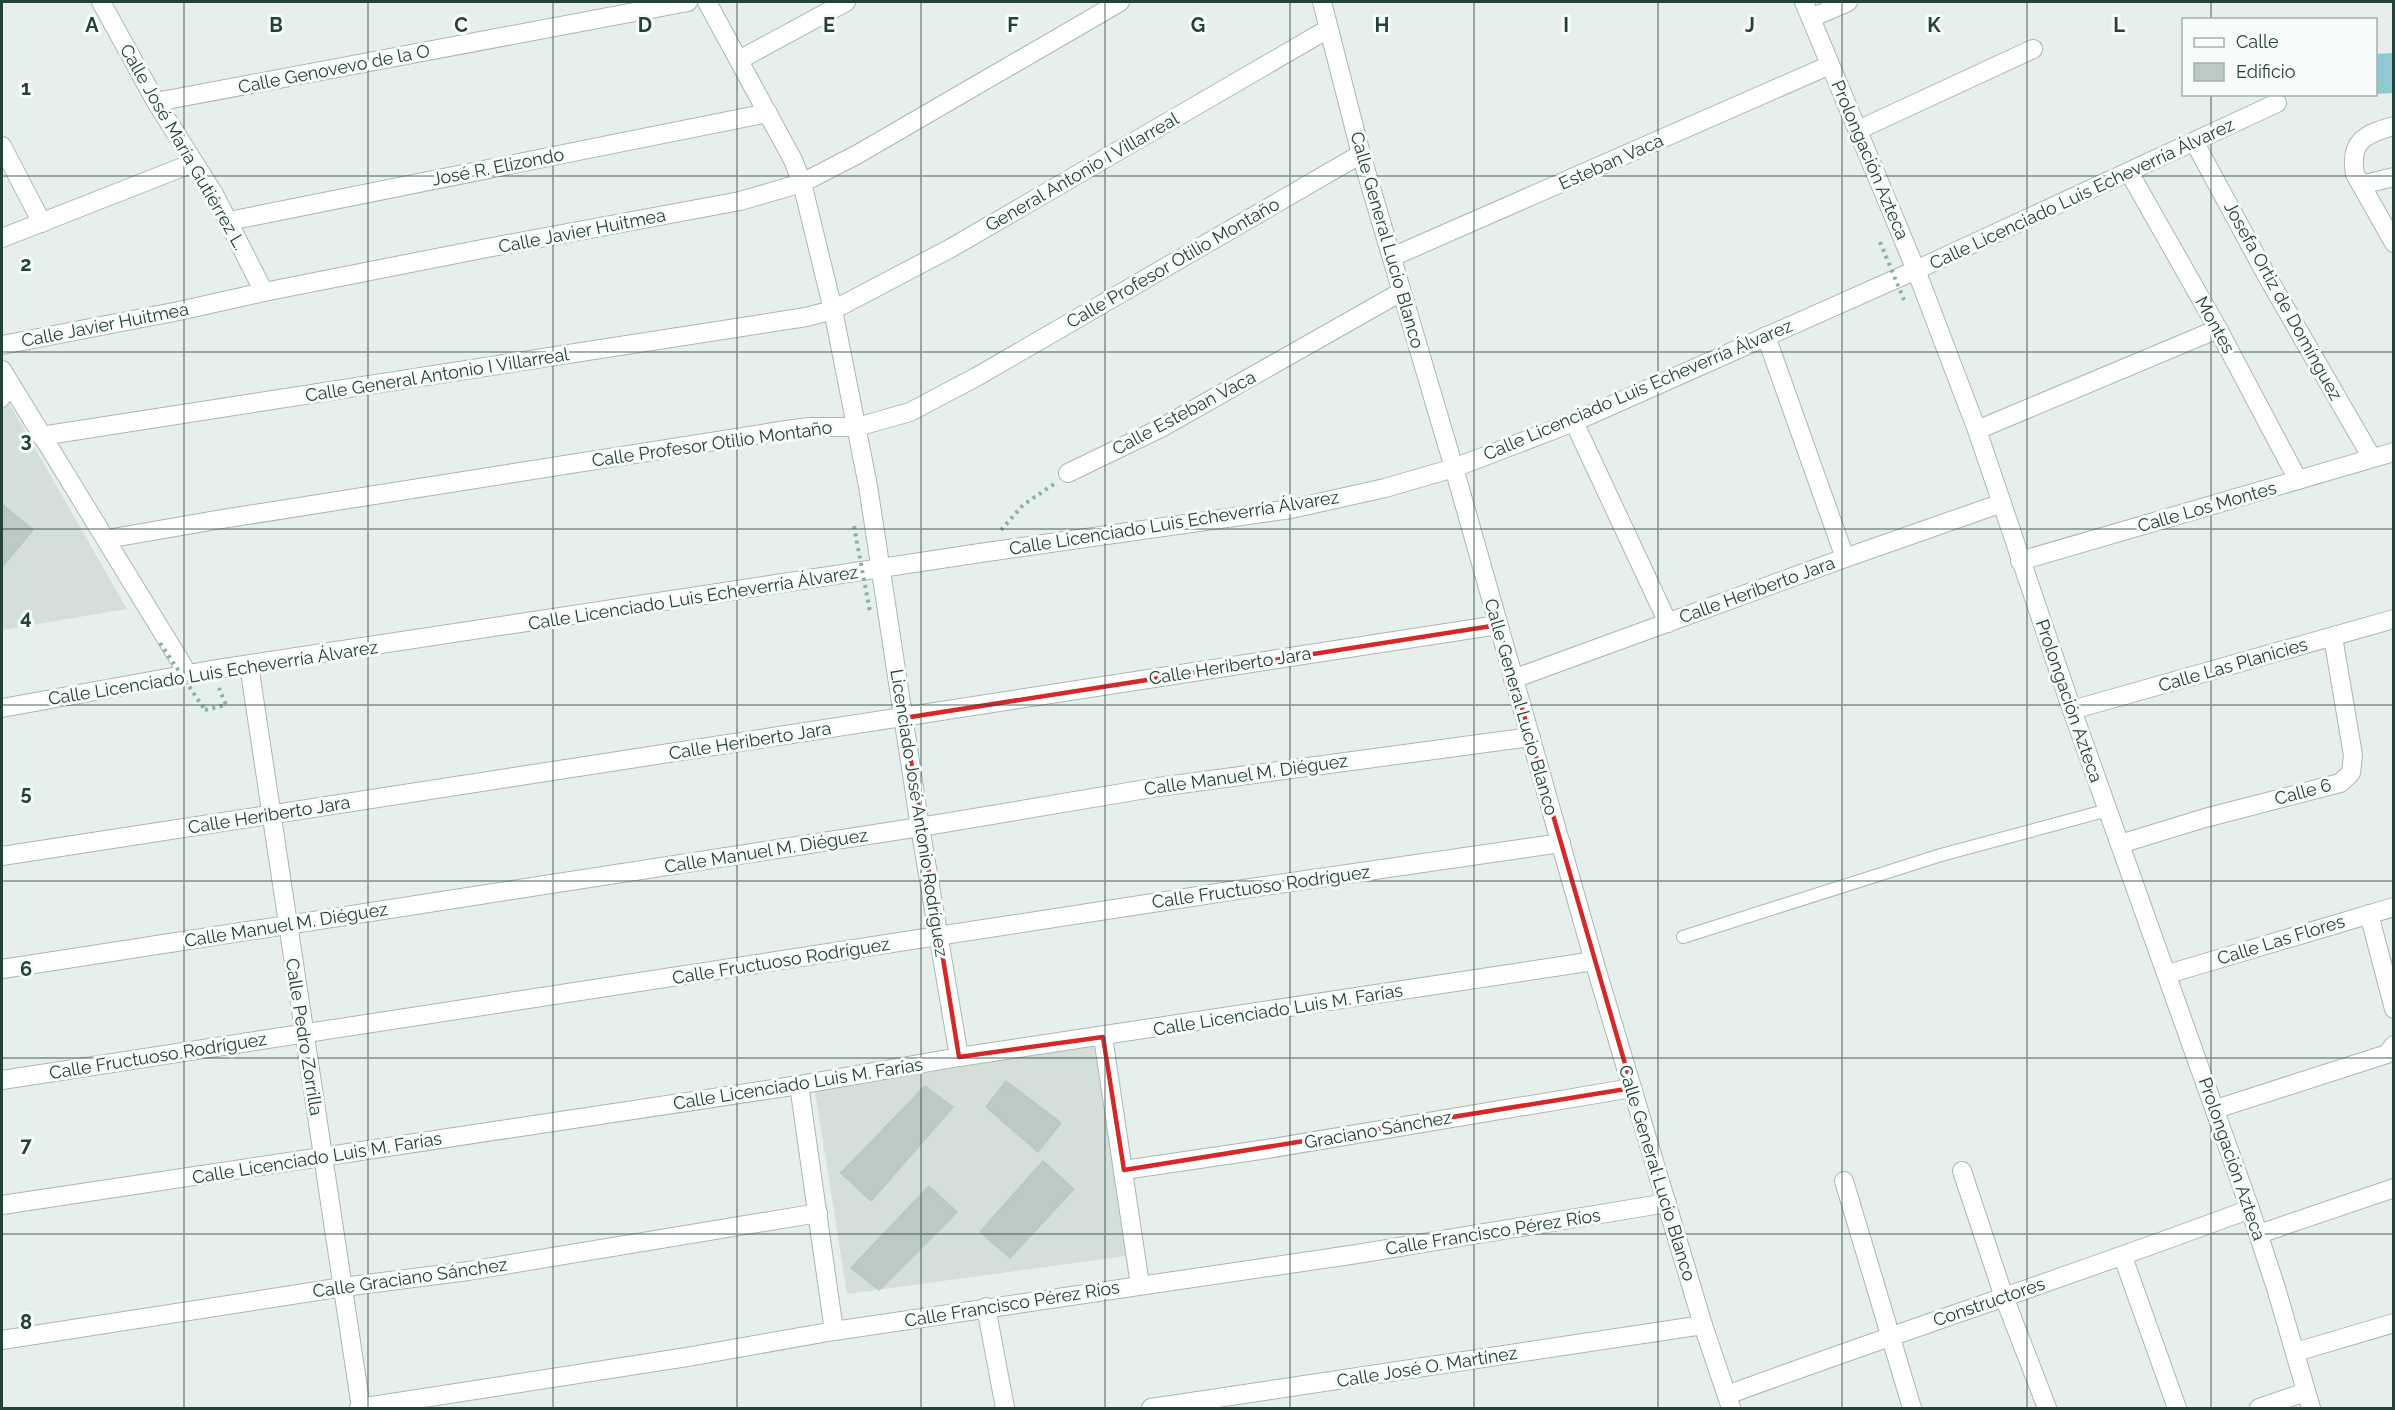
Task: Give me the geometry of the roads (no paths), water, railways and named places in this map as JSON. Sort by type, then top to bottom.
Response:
[{"type":"street","name":"Calle José María Gutiérrez L.","points":[[101,2],[156,102],[214,194],[264,292]]},
{"type":"street","name":"Calle Genovevo de la O","points":[[156,102],[688,2]]},
{"type":"street","name":"Licenciado José Antonio Rodríguez","points":[[707,2],[785,142],[802,183],[833,310],[857,427],[882,569],[920,826],[959,1058]]},
{"type":"street","points":[[739,60],[846,2]]},
{"type":"street","name":"Calle Javier Huitmea","points":[[2,345],[179,312],[264,292],[740,201],[802,183],[858,154],[1120,2]]},
{"type":"street","name":"Calle General Lucio Blanco","points":[[1322,2],[1361,154],[1454,468],[1594,962],[1703,1325],[1729,1402]]},
{"type":"street","points":[[1807,10],[1848,2]]},
{"type":"street","name":"Prolongación Azteca","points":[[1807,10],[1916,270],[1977,430],[2072,710],[2259,1234],[2296,1352],[2308,1400]]},
{"type":"street","name":"General Antonio I Villarreal","points":[[833,310],[951,248],[1328,29]]},
{"type":"street","points":[[1858,130],[2033,49]]},
{"type":"street","name":"Esteban Vaca","points":[[1392,257],[1830,65]]},
{"type":"street","name":"Calle Licenciado Luis Echeverría Álvarez","points":[[2,708],[188,674],[882,569],[980,552],[1291,509],[1385,488],[1454,468],[1574,422],[1916,270],[2277,104]]},
{"type":"street","name":"José R. Elizondo","points":[[229,221],[768,113]]},
{"type":"street","points":[[2393,128],[2369,134],[2357,149],[2353,162],[2355,174],[2394,243]]},
{"type":"street","name":"Josefa Ortiz de Domínguez","points":[[2195,143],[2268,278],[2372,458]]},
{"type":"street","points":[[2,146],[42,223]]},
{"type":"street","name":"Calle Profesor Otilio Montaño","points":[[107,539],[780,431],[809,427],[857,427],[910,412],[978,376],[1361,154]]},
{"type":"street","points":[[2,238],[193,163]]},
{"type":"street","name":"Montes","points":[[2129,172],[2218,329],[2298,480]]},
{"type":"street","points":[[2361,185],[2394,177]]},
{"type":"street","name":"Calle Esteban Vaca","points":[[1068,473],[1161,428],[1401,292]]},
{"type":"street","name":"Calle General Antonio I Villarreal","points":[[41,436],[807,317],[833,310]]},
{"type":"street","points":[[1977,430],[2218,329]]},
{"type":"street","points":[[1766,336],[1845,558]]},
{"type":"street","points":[[2,370],[7,395],[41,436],[107,539],[188,674]]},
{"type":"street","points":[[1574,422],[1668,623]]},
{"type":"street","name":"Calle Los Montes","points":[[2020,561],[2394,452]]},
{"type":"street","name":"Calle Heriberto Jara","points":[[1513,679],[2002,503]]},
{"type":"street","name":"Calle Las Planicies","points":[[2072,710],[2394,620]]},
{"type":"street","name":"Calle Heriberto Jara","points":[[2,856],[1498,625]]},
{"type":"street","name":"Calle 6","points":[[2120,844],[2205,818],[2340,783],[2351,773],[2353,755],[2333,637]]},
{"type":"street","name":"Calle Pedro Zorrilla","points":[[249,665],[360,1408]]},
{"type":"street","name":"Calle Manuel M. Diéguez","points":[[2,969],[1158,787],[1531,737]]},
{"type":"street","name":"Calle Fructuoso Rodríguez","points":[[2,1080],[1561,843]]},
{"type":"street","name":"Calle Las Flores","points":[[2168,974],[2394,907]]},
{"type":"street","points":[[2369,914],[2394,1009]]},
{"type":"street","name":"Calle Licenciado Luis M. Farías","points":[[2,1205],[799,1086],[959,1058],[1594,962]]},
{"type":"street","points":[[1103,1037],[1140,1285]]},
{"type":"street","points":[[2216,1109],[2387,1054],[2394,1045]]},
{"type":"street","points":[[799,1086],[834,1331]]},
{"type":"street","name":"Graciano Sánchez","points":[[1124,1170],[1266,1149],[1632,1088]]},
{"type":"street","points":[[1962,1171],[2004,1297],[2047,1408]]},
{"type":"street","points":[[1844,1180],[1912,1408]]},
{"type":"street","points":[[2259,1234],[2394,1188]]},
{"type":"street","name":"Calle Francisco Pérez Ríos","points":[[360,1408],[687,1357],[834,1331],[1357,1254],[1667,1203]]},
{"type":"street","name":"Constructores","points":[[1729,1402],[1890,1335],[2123,1257],[2250,1209]]},
{"type":"street","name":"Calle Graciano Sánchez","points":[[2,1340],[343,1287],[468,1271],[818,1213]]},
{"type":"street","points":[[2123,1257],[2177,1408]]},
{"type":"street","points":[[986,1308],[1005,1408]]},
{"type":"street","points":[[2296,1352],[2394,1323]]},
{"type":"street","name":"Calle José O. Martínez","points":[[1151,1408],[1703,1325]]},
{"type":"street","points":[[2259,1408],[2308,1400]]},
{"type":"lane","points":[[1683,937],[1931,858],[2108,810]]},
{"type":"water","points":[[2393,53],[2393,93],[2377,94],[2377,54]]}]
